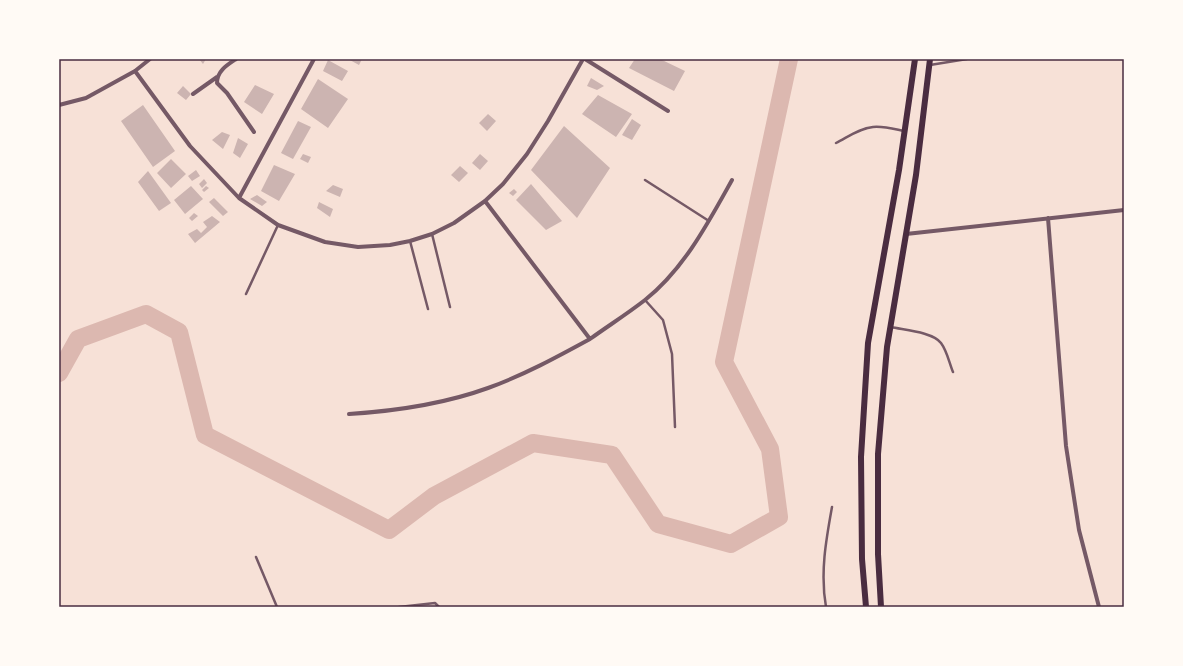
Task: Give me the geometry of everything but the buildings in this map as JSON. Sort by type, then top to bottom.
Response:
[{"type":"main road","points":[[866,607],[862,559],[861,457],[868,342],[899,170],[915,59]]},
{"type":"main road","points":[[881,607],[878,554],[878,454],[887,347],[916,175],[930,62]]},
{"type":"street","points":[[59,105],[86,98],[135,70],[150,59]]},
{"type":"street","points":[[193,94],[217,77],[227,65],[236,59]]},
{"type":"street","points":[[239,198],[314,59]]},
{"type":"street","points":[[135,70],[190,146],[239,198],[278,225],[324,242],[358,247],[390,245],[432,234],[454,223],[485,201],[503,184],[527,154],[584,59],[668,111]]},
{"type":"street","points":[[217,77],[217,83],[227,93],[254,132]]},
{"type":"street","points":[[349,414],[388,411],[439,402],[488,388],[525,372],[590,339],[645,300],[675,270],[709,222],[732,180]]},
{"type":"street","points":[[485,201],[590,339]]},
{"type":"street","points":[[906,234],[1124,210]]},
{"type":"street","points":[[1048,218],[1066,446],[1079,530],[1099,607]]},
{"type":"lane","points":[[930,62],[967,59]]},
{"type":"lane","points":[[836,143],[862,130],[872,127],[905,131]]},
{"type":"lane","points":[[645,180],[709,222]]},
{"type":"lane","points":[[246,294],[278,225]]},
{"type":"lane","points":[[432,234],[450,307]]},
{"type":"lane","points":[[410,241],[428,309]]},
{"type":"lane","points":[[645,300],[663,320],[672,354],[675,427]]},
{"type":"lane","points":[[891,327],[937,338],[942,344],[953,372]]},
{"type":"lane","points":[[826,607],[822,571],[826,536],[832,507]]},
{"type":"lane","points":[[256,557],[277,607]]},
{"type":"lane","points":[[398,607],[435,603],[439,607]]},
{"type":"waterway","points":[[59,373],[78,339],[146,314],[179,332],[205,435],[389,530],[434,496],[533,443],[612,455],[658,524],[731,544],[779,517],[770,449],[724,362],[789,59]]}]
